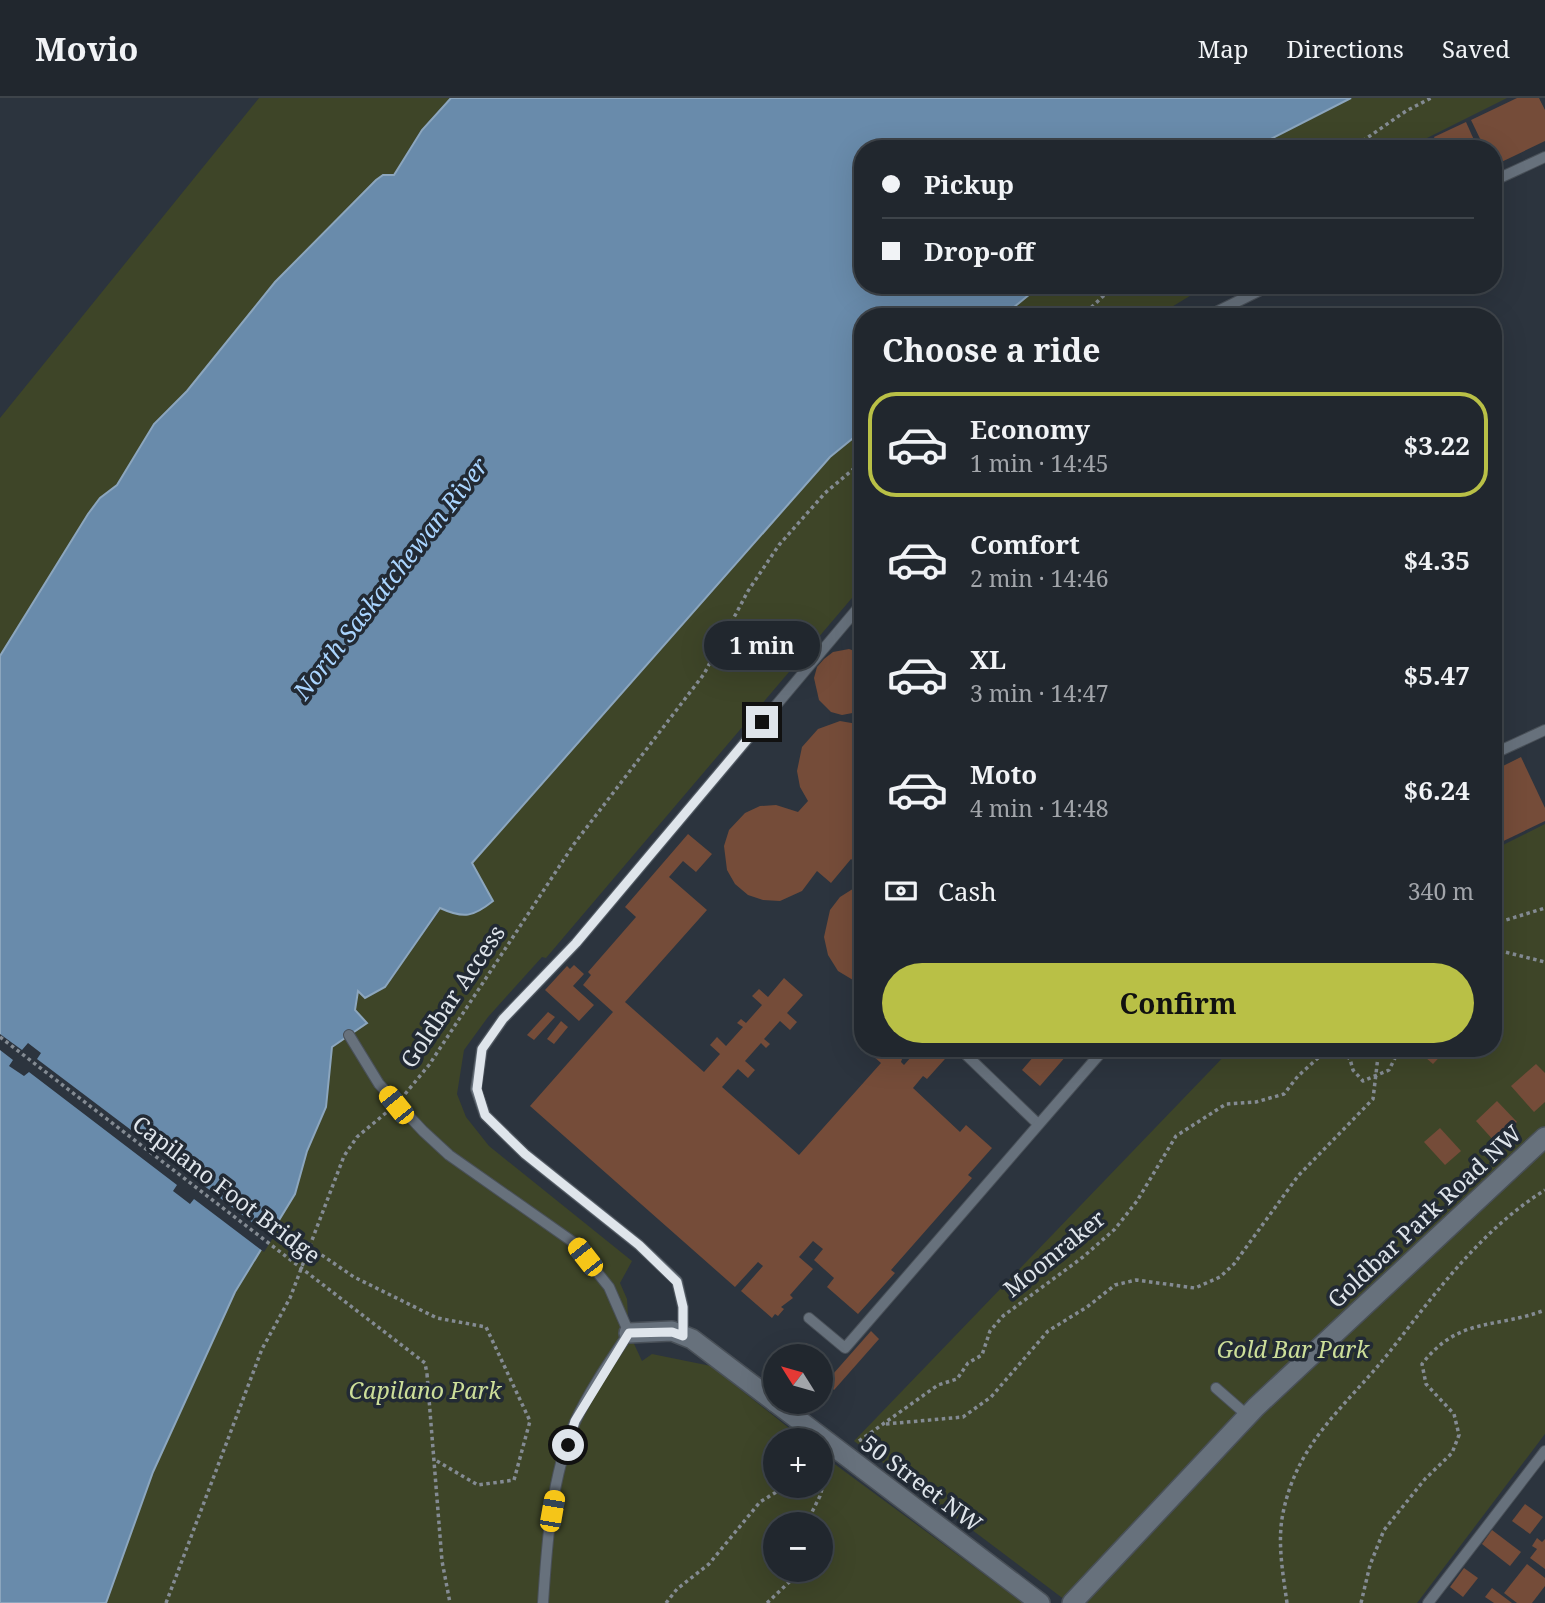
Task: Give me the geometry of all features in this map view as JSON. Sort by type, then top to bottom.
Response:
[{"type":"street","name":"Goldbar Park Road NW","points":[[1072,1603],[1248,1416],[1545,1136]]},
{"type":"street","name":"50 Street NW","points":[[629,1333],[672,1332],[683,1336],[708,1350],[763,1393]]},
{"type":"street","name":"50 Street NW","points":[[791,1414],[1040,1603]]},
{"type":"lane","points":[[1502,177],[1545,157]]},
{"type":"lane","points":[[1224,308],[1253,294]]},
{"type":"lane","points":[[683,1336],[683,1307],[677,1282],[639,1245],[525,1154],[485,1115],[477,1089],[482,1049],[503,1019],[576,943],[854,613]]},
{"type":"lane","points":[[1502,750],[1545,730]]},
{"type":"lane","points":[[349,1035],[379,1084],[396,1105],[449,1154],[573,1242],[609,1287],[629,1333],[575,1421],[560,1469],[548,1532],[543,1603]]},
{"type":"lane","points":[[968,1057],[1038,1124]]},
{"type":"lane","points":[[809,1318],[845,1348],[1097,1057]]},
{"type":"lane","points":[[1216,1388],[1248,1416]]},
{"type":"lane","points":[[1428,1603],[1545,1451]]},
{"type":"path","points":[[1365,140],[1431,98]]},
{"type":"path","points":[[1091,308],[1105,294]]},
{"type":"path","name":"Goldbar Access","points":[[166,1603],[262,1349],[290,1298],[344,1156],[357,1137],[396,1105],[429,1065],[574,844],[704,674],[748,591],[779,545],[825,493],[854,469]]},
{"type":"path","points":[[1502,921],[1545,908]]},
{"type":"path","points":[[1502,953],[1545,962]]},
{"type":"path","name":"Capilano Foot Bridge","points":[[0,1037],[425,1363],[435,1460]]},
{"type":"path","name":"Moonraker","points":[[884,1424],[938,1385],[957,1379],[968,1363],[982,1355],[990,1331],[1003,1316],[1115,1229],[1137,1201],[1176,1136],[1226,1104],[1256,1102],[1284,1094],[1298,1076],[1323,1057]]},
{"type":"path","name":"Moonraker","points":[[1347,1057],[1353,1070],[1363,1081],[1377,1077]]},
{"type":"path","points":[[857,1442],[884,1424],[962,1417],[991,1396],[1048,1331],[1087,1307],[1115,1285],[1136,1280],[1195,1287],[1220,1277],[1234,1264],[1298,1176],[1373,1098],[1378,1057]]},
{"type":"path","points":[[1377,1077],[1389,1070],[1396,1057]]},
{"type":"path","points":[[1287,1603],[1280,1552],[1283,1513],[1302,1460],[1327,1420],[1368,1378],[1469,1251],[1519,1205],[1545,1189]]},
{"type":"path","points":[[310,1247],[354,1277],[437,1318],[486,1327],[530,1421],[514,1480],[478,1485],[435,1460]]},
{"type":"path","points":[[1361,1603],[1370,1565],[1384,1530],[1425,1479],[1452,1453],[1459,1435],[1454,1414],[1426,1384],[1422,1364],[1437,1345],[1479,1324],[1545,1310]]},
{"type":"path","points":[[435,1460],[442,1560],[450,1603]]},
{"type":"path","points":[[666,1603],[677,1589],[709,1564],[760,1502],[766,1498]]},
{"type":"path","points":[[767,1603],[789,1582]]},
{"type":"green space","points":[[259,98],[450,98],[421,130],[394,174],[383,175],[376,180],[276,282],[188,390],[154,423],[118,485],[100,498],[88,514],[0,656],[0,418]]},
{"type":"green space","points":[[1351,98],[1507,98],[1423,140],[1269,140]]},
{"type":"green space","points":[[1030,294],[1193,294],[1170,308],[1013,308]]},
{"type":"green space","name":"Capilano Park","points":[[854,437],[854,596],[546,958],[542,957],[488,1017],[464,1050],[457,1094],[466,1117],[489,1146],[632,1261],[620,1283],[627,1299],[629,1333],[642,1361],[652,1354],[711,1366],[763,1407],[763,1414],[771,1414],[789,1428],[763,1428],[763,1498],[833,1498],[833,1463],[1023,1603],[106,1603],[153,1472],[235,1292],[295,1194],[307,1151],[326,1107],[332,1047],[367,1023],[355,1010],[358,990],[404,954],[422,935],[441,908],[493,901],[471,863],[830,457]]},
{"type":"green space","name":"Gold Bar Park","points":[[1545,824],[1545,1434],[1417,1603],[1069,1603],[854,1441],[1223,1057],[1502,1057],[1502,846]]},
{"type":"water","name":"North Saskatchewan River","points":[[451,98],[1351,98],[1269,140],[854,140],[854,294],[1030,294],[1013,308],[854,308],[854,437],[830,457],[472,863],[493,901],[468,915],[440,908],[385,987],[365,998],[358,991],[355,1010],[367,1023],[332,1047],[326,1107],[307,1151],[295,1194],[235,1292],[153,1472],[106,1603],[0,1603],[0,656],[88,514],[100,498],[117,485],[154,424],[187,391],[275,282],[376,180],[383,175],[394,175],[422,130]]},
{"type":"pier","points":[[0,1034],[22,1050],[28,1043],[41,1053],[37,1059],[188,1173],[193,1167],[207,1178],[203,1185],[273,1238],[264,1252],[194,1199],[190,1204],[173,1191],[177,1185],[29,1072],[24,1076],[9,1066],[13,1060],[0,1050]]},
{"type":"building","points":[[1517,98],[1539,98],[1545,110],[1545,141],[1502,162],[1502,140],[1481,140],[1471,120]]},
{"type":"building","points":[[1466,122],[1474,140],[1435,140],[1434,137]]},
{"type":"building","points":[[854,651],[854,713],[842,715],[831,712],[819,700],[814,678],[817,667],[833,652]]},
{"type":"building","points":[[840,721],[854,723],[854,862],[851,859],[831,883],[817,871],[802,891],[780,901],[763,900],[748,895],[735,884],[727,870],[724,846],[729,830],[745,813],[760,806],[776,805],[798,812],[808,801],[800,787],[797,771],[802,747],[818,729]]},
{"type":"building","points":[[1521,757],[1545,808],[1545,821],[1502,842],[1502,766]]},
{"type":"building","points":[[688,834],[712,854],[696,872],[683,861],[669,877],[707,910],[625,1002],[704,1072],[720,1054],[710,1045],[717,1037],[726,1046],[743,1027],[737,1023],[741,1019],[746,1023],[762,1005],[752,996],[759,989],[768,997],[784,978],[803,995],[787,1013],[797,1022],[790,1030],[780,1021],[764,1039],[770,1044],[766,1048],[761,1043],[745,1061],[755,1070],[748,1078],[738,1069],[722,1087],[799,1155],[881,1063],[874,1057],[903,1057],[901,1062],[904,1065],[911,1057],[947,1057],[927,1079],[923,1076],[913,1088],[960,1132],[966,1125],[992,1148],[968,1175],[972,1178],[891,1270],[895,1273],[858,1314],[827,1287],[834,1278],[814,1260],[823,1249],[813,1241],[799,1257],[813,1269],[790,1295],[793,1298],[781,1307],[784,1309],[772,1318],[741,1291],[763,1266],[758,1262],[735,1287],[530,1106],[613,1012],[583,985],[591,975],[588,972],[636,917],[625,907]]},
{"type":"building","points":[[854,888],[854,981],[838,971],[828,955],[824,937],[830,910],[840,897]]},
{"type":"building","points":[[574,965],[584,974],[573,986],[594,1005],[579,1021],[545,990],[567,966],[570,969]]},
{"type":"building","points":[[548,1012],[555,1017],[534,1040],[527,1035]]},
{"type":"building","points":[[561,1021],[568,1027],[554,1044],[547,1039]]},
{"type":"building","points":[[1033,1057],[1065,1057],[1040,1086],[1022,1070]]},
{"type":"building","points":[[1425,1057],[1440,1057],[1433,1064]]},
{"type":"building","points":[[1536,1064],[1545,1073],[1545,1102],[1534,1112],[1511,1086]]},
{"type":"building","points":[[1497,1101],[1517,1122],[1495,1142],[1476,1121]]},
{"type":"building","points":[[1440,1128],[1461,1151],[1445,1165],[1424,1142]]},
{"type":"building","points":[[871,1331],[879,1339],[834,1390],[833,1374]]},
{"type":"building","points":[[1525,1504],[1543,1517],[1530,1534],[1512,1521]]},
{"type":"building","points":[[1492,1530],[1521,1552],[1510,1566],[1482,1544]]},
{"type":"building","points":[[1537,1538],[1542,1542],[1545,1539],[1545,1569],[1530,1558],[1537,1549],[1532,1546]]},
{"type":"building","points":[[1527,1564],[1545,1578],[1545,1586],[1532,1603],[1517,1603],[1504,1593]]},
{"type":"building","points":[[1464,1568],[1478,1578],[1463,1597],[1450,1587]]},
{"type":"building","points":[[1492,1588],[1512,1603],[1494,1603],[1485,1597]]},
{"type":"route","points":[[568,1445],[575,1421],[629,1333],[672,1332],[683,1336],[683,1307],[677,1282],[657,1261],[525,1154],[485,1115],[477,1089],[482,1049],[503,1019],[576,943],[762,722]]}]
